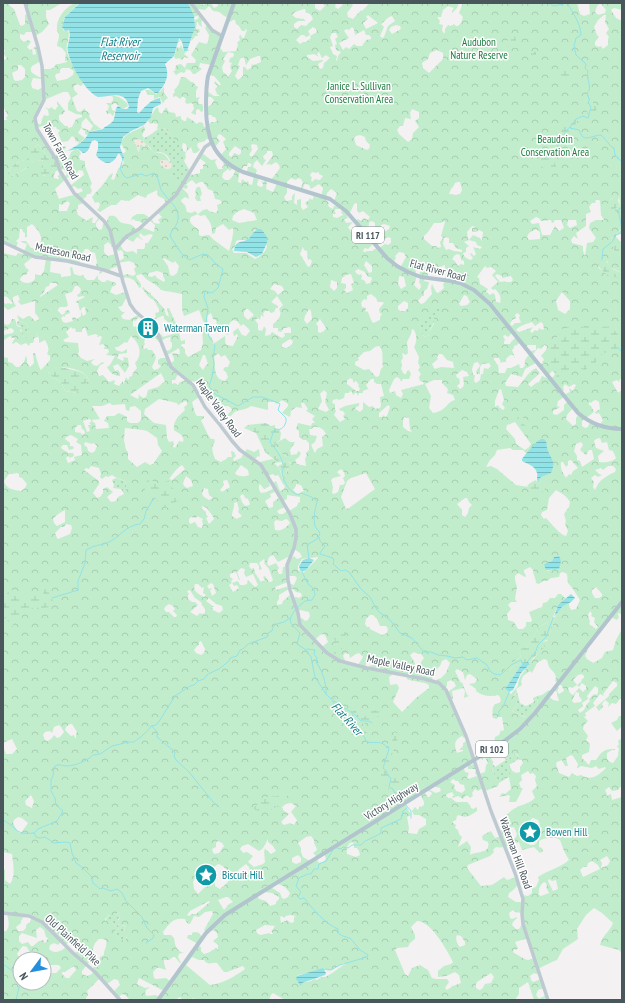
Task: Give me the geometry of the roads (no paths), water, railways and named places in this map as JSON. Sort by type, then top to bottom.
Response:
[{"type":"main road","name":"Flat River Road","points":[[234,3],[206,87],[206,125],[211,143],[221,157],[230,166],[239,170],[319,195],[337,203],[346,211],[387,258],[404,270],[423,278],[455,282],[474,290],[490,304],[578,413],[595,424],[608,428],[622,429]]},
{"type":"main road","name":"Victory Highway","points":[[158,1000],[203,937],[212,926],[226,915],[474,760],[508,738],[527,722],[622,602]]},
{"type":"street","name":"Town Farm Road","points":[[25,3],[42,66],[44,100],[35,118],[36,127],[74,193],[104,221],[108,227],[115,249]]},
{"type":"street","points":[[191,3],[212,30],[222,36]]},
{"type":"street","points":[[115,249],[127,236],[139,229],[176,194],[205,147],[211,143]]},
{"type":"street","name":"Matteson Road","points":[[3,242],[35,257],[67,261],[104,270],[121,276]]},
{"type":"street","name":"Maple Valley Road","points":[[115,249],[125,291],[132,308],[152,326],[158,334],[171,367],[192,385],[205,407],[220,424],[229,438],[240,450],[261,465],[290,514],[295,526],[296,537],[294,548],[287,566],[288,583],[301,626],[328,654],[342,662],[367,668],[391,671],[404,676],[424,678],[442,685],[454,706],[474,760]]},
{"type":"street","name":"Waterman Hill Road","points":[[474,760],[491,811],[519,884],[523,899],[522,914],[524,924],[548,1000]]},
{"type":"street","name":"Old Plainfield Pike","points":[[3,913],[29,916],[42,922],[73,953],[93,970],[120,1000]]},
{"type":"water","name":"Flat River Reservoir","points":[[80,3],[188,3],[194,16],[195,27],[187,51],[184,51],[182,42],[179,38],[174,56],[165,64],[167,76],[161,90],[158,93],[155,93],[148,88],[141,91],[138,99],[137,112],[139,113],[148,104],[160,98],[161,104],[153,108],[151,117],[144,125],[131,131],[123,137],[120,147],[124,158],[122,162],[122,158],[119,153],[115,159],[108,163],[99,159],[96,155],[98,142],[95,140],[92,141],[88,150],[83,153],[78,149],[67,151],[83,141],[89,132],[103,129],[112,122],[118,106],[123,109],[127,109],[129,107],[127,101],[121,96],[112,95],[98,97],[93,94],[79,78],[72,64],[68,49],[70,33],[69,30],[65,31],[62,27],[65,17]]},
{"type":"water","points":[[257,229],[261,229],[267,239],[267,244],[262,254],[256,257],[247,252],[234,251],[237,243],[248,239]]},
{"type":"water","points":[[541,439],[544,439],[547,444],[548,452],[553,462],[553,469],[551,473],[541,477],[538,482],[535,468],[522,461],[522,459]]},
{"type":"water","points":[[559,556],[561,561],[559,569],[546,570],[544,565],[552,561],[554,557]]},
{"type":"water","points":[[309,558],[314,560],[306,570],[302,572],[299,566],[303,560]]},
{"type":"water","points":[[571,594],[575,598],[562,607],[554,617],[558,605]]},
{"type":"water","points":[[528,662],[530,664],[521,673],[513,690],[509,692],[505,689],[523,663]]},
{"type":"water","points":[[323,968],[326,973],[325,975],[302,983],[301,986],[296,979],[297,976]]},
{"type":"waterway","points":[[549,3],[554,6],[567,3],[580,27],[581,35],[576,38],[574,46],[576,55],[586,64],[585,68],[588,71],[589,91]]},
{"type":"waterway","points":[[588,92],[587,93],[590,99],[588,102],[591,107],[588,118],[583,116],[576,119],[570,128],[579,130],[585,138],[601,135],[614,148],[615,155],[622,162]]},
{"type":"waterway","points":[[550,157],[570,127]]},
{"type":"waterway","name":"Flat River","points":[[122,162],[120,169],[127,178],[141,174],[146,176],[154,173],[158,179],[161,190],[169,200]]},
{"type":"waterway","name":"Flat River","points":[[171,202],[177,211],[178,220],[170,236],[181,253],[189,260],[203,254],[208,255],[223,269],[218,288],[212,293],[205,291],[204,297],[208,308],[206,323],[209,337],[213,342]]},
{"type":"waterway","points":[[602,260],[603,249],[612,242],[616,235],[621,233],[619,209],[622,207]]},
{"type":"waterway","name":"Flat River","points":[[214,344],[214,364],[209,386],[215,394],[238,406],[253,397],[262,397],[279,403],[278,410],[286,418],[286,421]]},
{"type":"waterway","points":[[618,348],[622,352]]},
{"type":"waterway","name":"Flat River","points":[[286,422],[282,429],[274,430],[270,442],[282,461],[284,466],[282,473],[288,487],[295,494],[299,495],[301,493],[307,495],[317,502],[314,514],[314,523],[320,534],[317,539],[307,545],[309,558]]},
{"type":"waterway","points":[[52,598],[78,590],[78,581],[85,563],[86,550],[107,543],[127,529],[140,524],[154,498]]},
{"type":"waterway","points":[[319,537],[320,541],[325,546],[320,554],[333,558],[333,564],[341,571],[345,570],[349,572],[361,589],[370,597],[377,610],[391,621],[400,633],[412,638],[424,652],[431,652],[438,655],[455,658],[463,657],[467,660],[477,658],[487,665],[490,671],[494,674],[500,675],[511,665],[521,660],[523,664]]},
{"type":"waterway","name":"Flat River","points":[[297,608],[305,601],[312,600],[315,595],[314,589],[308,584],[302,572]]},
{"type":"waterway","name":"Flat River","points":[[295,610],[290,620],[292,625],[300,633],[297,644],[306,650],[311,657],[315,677],[326,694],[333,701],[336,709],[350,720],[367,742],[381,743],[389,749],[383,768],[391,778],[389,787],[393,789],[403,801]]},
{"type":"waterway","points":[[3,820],[19,832],[23,833],[34,833],[38,829],[57,821],[63,811],[56,805],[55,798],[51,791],[51,780],[54,767],[57,765],[69,766],[77,764],[93,755],[100,754],[112,746],[134,742],[151,726],[156,725],[175,696],[198,681],[204,679],[208,674],[219,669],[229,661],[230,658],[237,656],[240,650],[248,644],[267,637],[268,633],[272,631],[275,625],[290,618]]},
{"type":"waterway","points":[[527,662],[536,651],[538,645],[546,637],[553,618]]},
{"type":"waterway","points":[[307,649],[315,650],[314,654],[317,658],[316,662],[324,677],[326,694]]},
{"type":"waterway","points":[[499,716],[499,711],[503,707],[510,690]]},
{"type":"waterway","points":[[334,701],[361,721],[369,721],[372,723]]},
{"type":"waterway","points":[[152,726],[157,732],[157,737],[175,752],[174,756],[176,760],[189,772],[219,807]]},
{"type":"waterway","name":"Flat River","points":[[405,804],[411,811],[411,818]]},
{"type":"waterway","points":[[337,848],[341,849],[343,847],[348,848],[352,845],[361,845],[365,841],[381,833],[381,828],[401,819],[403,811],[407,808]]},
{"type":"waterway","points":[[34,833],[36,837],[45,837],[54,843],[70,843],[76,863],[91,876],[93,883],[100,889],[103,888],[111,891],[117,889],[122,893],[126,901],[142,917],[147,928],[154,935],[153,938],[146,943]]},
{"type":"waterway","points":[[324,970],[331,970],[340,965],[367,957],[368,955],[360,950],[350,938],[340,934],[338,929],[315,912],[304,898],[300,899],[298,897],[301,892],[296,886],[299,878],[311,874],[314,869],[318,869],[319,864],[326,861],[333,850]]},
{"type":"waterway","points":[[3,964],[12,971]]},
{"type":"waterway","points":[[16,1000],[18,991]]},
{"type":"place","name":"Waterman Tavern","points":[[148,328]]},
{"type":"place","name":"Bowen Hill","points":[[530,832]]},
{"type":"place","name":"Biscuit Hill","points":[[206,875]]},
{"type":"park label","name":"Audubon Nature Reserve","points":[[479,48]]},
{"type":"park label","name":"Janice L. Sullivan Conservation Area","points":[[359,92]]},
{"type":"park label","name":"Beaudoin Conservation Area","points":[[555,145]]}]
